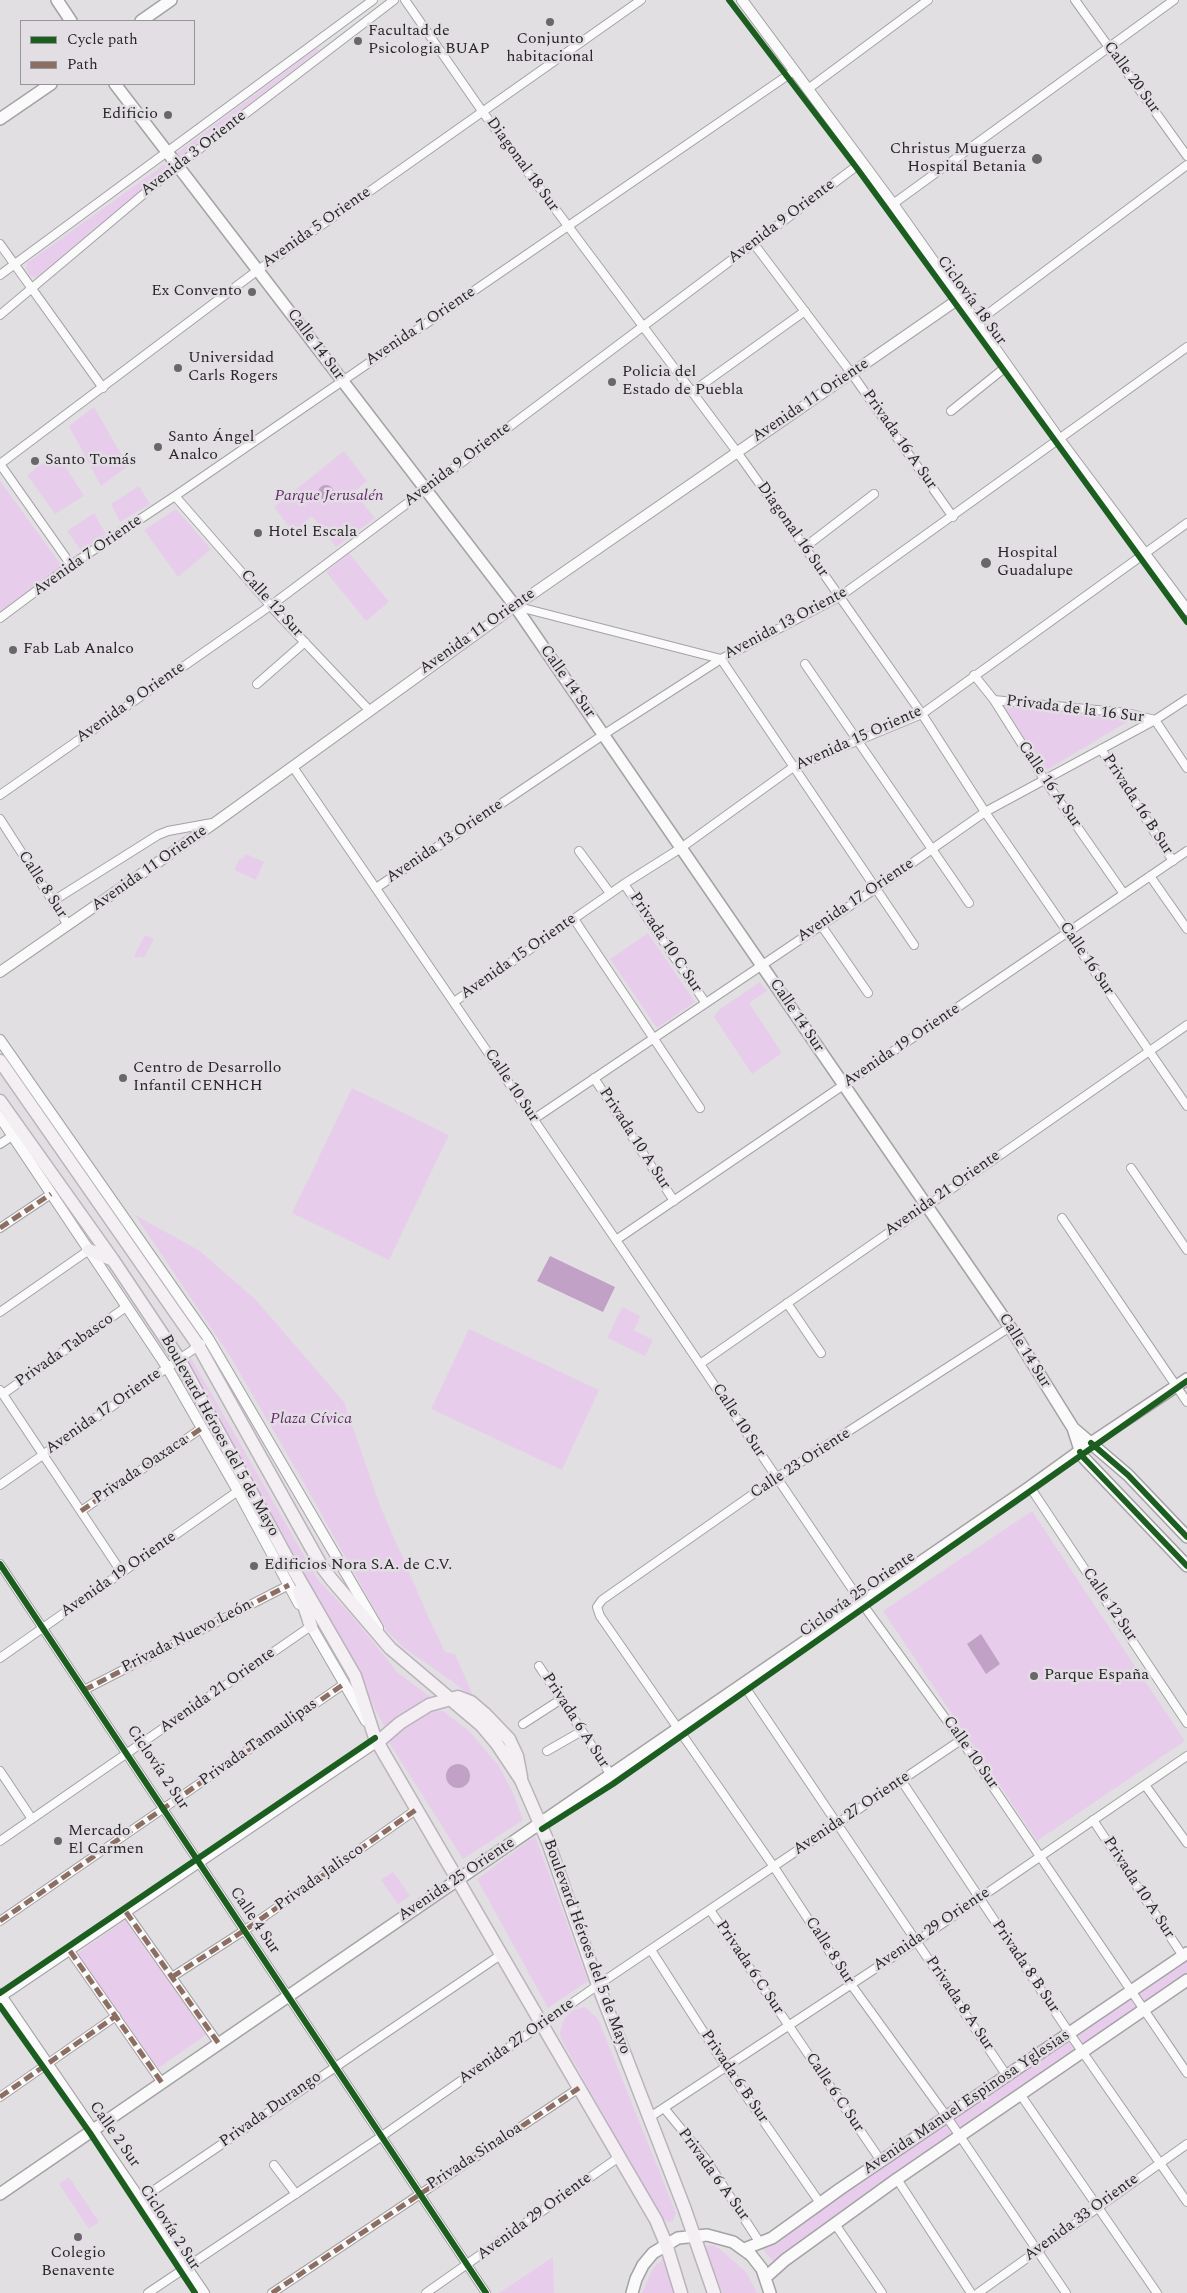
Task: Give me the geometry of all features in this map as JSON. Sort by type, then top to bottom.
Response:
[{"type":"main road","points":[[56,0],[70,20]]},
{"type":"main road","points":[[142,20],[172,0]]},
{"type":"main road","points":[[0,119],[50,85]]},
{"type":"main road","name":"Calle 14 Sur","points":[[116,85],[514,606],[1010,1327],[1073,1428],[1080,1452]]},
{"type":"main road","name":"Boulevard Héroes del 5 de Mayo","points":[[0,1060],[203,1342],[322,1566],[390,1648],[449,1699],[458,1697],[471,1702],[509,1739],[521,1768],[521,1780],[540,1824],[598,1985],[650,2117],[714,2293]]},
{"type":"main road","name":"Boulevard Héroes del 5 de Mayo","points":[[0,1101],[113,1260],[179,1359],[291,1564],[355,1676],[376,1740],[656,2220],[666,2244],[681,2293]]},
{"type":"main road","points":[[89,1250],[113,1260]]},
{"type":"main road","name":"Avenida 25 Oriente","points":[[0,2194],[1187,1379]]},
{"type":"main road","name":"Calle 14 Sur","points":[[1073,1428],[1128,1475],[1187,1538]]},
{"type":"main road","points":[[1080,1452],[1187,1566]]},
{"type":"main road","points":[[291,1564],[311,1626]]},
{"type":"main road","points":[[376,1740],[414,1713],[449,1699]]},
{"type":"main road","name":"Avenida Manuel Espinosa Yglesias","points":[[744,2249],[772,2238],[820,2202],[1185,1955]]},
{"type":"main road","name":"Avenida Manuel Espinosa Yglesias","points":[[766,2277],[785,2260],[897,2179],[1187,1980]]},
{"type":"main road","points":[[632,2293],[643,2265],[653,2253],[666,2244],[693,2235],[720,2237],[744,2249],[757,2261],[766,2277],[770,2293]]},
{"type":"street","name":"Avenida 3 Oriente","points":[[0,276],[373,0]]},
{"type":"street","name":"Avenida 3 Oriente","points":[[0,315],[177,166],[394,0]]},
{"type":"street","name":"Diagonal 18 Sur","points":[[405,0],[482,111],[643,328]]},
{"type":"street","name":"Avenida 5 Oriente","points":[[0,464],[258,270],[641,0]]},
{"type":"street","points":[[742,0],[893,204],[1059,439],[1187,610]]},
{"type":"street","points":[[808,89],[928,0]]},
{"type":"street","name":"Calle 20 Sur","points":[[1075,0],[1187,156]]},
{"type":"street","points":[[893,204],[1174,0]]},
{"type":"street","name":"Avenida 7 Oriente","points":[[0,618],[71,565],[175,496],[794,71]]},
{"type":"street","name":"Avenida 9 Oriente","points":[[0,795],[270,605],[643,328],[862,162]]},
{"type":"street","points":[[977,322],[1187,165]]},
{"type":"street","points":[[0,244],[103,388]]},
{"type":"street","name":"Privada 16 A Sur","points":[[754,244],[852,374],[953,517]]},
{"type":"street","name":"Avenida 11 Oriente","points":[[0,972],[216,822],[514,606],[960,298]]},
{"type":"street","points":[[692,392],[805,311]]},
{"type":"street","name":"Diagonal 16 Sur","points":[[643,328],[737,452],[840,597],[922,714],[986,812]]},
{"type":"street","name":"Avenida 13 Oriente","points":[[376,888],[603,735],[721,659],[840,597],[1187,347]]},
{"type":"street","points":[[951,411],[1008,366]]},
{"type":"street","points":[[0,464],[71,565]]},
{"type":"street","points":[[804,547],[874,494]]},
{"type":"street","name":"Calle 12 Sur","points":[[175,496],[270,605],[369,710]]},
{"type":"street","name":"Avenida 15 Oriente","points":[[454,1002],[610,893],[681,848],[792,768],[922,714],[1187,523]]},
{"type":"street","points":[[514,606],[721,659],[792,768],[914,945]]},
{"type":"street","points":[[256,684],[305,642]]},
{"type":"street","points":[[805,664],[969,903]]},
{"type":"street","name":"Calle 16 A Sur","points":[[974,675],[994,700],[1044,779],[1124,894]]},
{"type":"street","name":"Avenida 17 Oriente","points":[[534,1119],[986,812],[1155,720],[1187,699]]},
{"type":"street","name":"Privada de la 16 Sur","points":[[994,700],[1127,714],[1155,720]]},
{"type":"street","points":[[1155,720],[1187,768]]},
{"type":"street","name":"Privada 16 B Sur","points":[[1101,749],[1173,861]]},
{"type":"street","name":"Calle 10 Sur","points":[[293,767],[534,1119],[776,1478],[861,1602],[1042,1856],[1142,2010],[1187,2073]]},
{"type":"street","name":"Calle 16 Sur","points":[[986,812],[1187,1106]]},
{"type":"street","name":"Calle 8 Sur","points":[[0,819],[68,925]]},
{"type":"street","points":[[53,901],[158,835],[168,831],[216,822]]},
{"type":"street","points":[[579,851],[610,893]]},
{"type":"street","name":"Avenida 19 Oriente","points":[[616,1240],[1187,851]]},
{"type":"street","points":[[1150,876],[1187,929]]},
{"type":"street","name":"Privada 10 C Sur","points":[[624,884],[705,1002]]},
{"type":"street","points":[[574,919],[700,1108]]},
{"type":"street","points":[[821,925],[868,993]]},
{"type":"street","name":"Avenida 21 Oriente","points":[[700,1364],[1187,1025]]},
{"type":"street","name":"Boulevard Héroes del 5 de Mayo","points":[[0,1040],[203,1342]]},
{"type":"street","name":"Privada 10 A Sur","points":[[594,1078],[674,1201]]},
{"type":"street","name":"Boulevard Héroes del 5 de Mayo","points":[[0,1117],[167,1368],[238,1491],[311,1626],[376,1740]]},
{"type":"street","points":[[0,1144],[12,1136]]},
{"type":"street","points":[[1131,1168],[1187,1250]]},
{"type":"street","points":[[0,1228],[51,1194]]},
{"type":"street","points":[[1062,1218],[1187,1402]]},
{"type":"street","points":[[0,1312],[89,1250]]},
{"type":"street","points":[[788,1303],[821,1353]]},
{"type":"street","name":"Privada Tabasco","points":[[2,1392],[126,1307]]},
{"type":"street","name":"Calle 23 Oriente","points":[[597,1607],[602,1600],[776,1478],[1010,1327]]},
{"type":"street","name":"Avenida 17 Oriente","points":[[0,1485],[203,1342]]},
{"type":"street","points":[[2,1392],[122,1573]]},
{"type":"street","name":"Privada Oaxaca","points":[[81,1511],[202,1428]]},
{"type":"street","name":"Calle 12 Sur","points":[[1030,1487],[1187,1723]]},
{"type":"street","name":"Avenida 19 Oriente","points":[[0,1658],[238,1491]]},
{"type":"street","name":"Calle 4 Sur","points":[[0,1564],[382,2136],[418,2194],[486,2293]]},
{"type":"street","name":"Privada Nuevo León","points":[[84,1690],[289,1585]]},
{"type":"street","name":"Calle 8 Sur","points":[[597,1607],[600,1616],[774,1867],[850,1984],[947,2117],[1066,2293]]},
{"type":"street","name":"Avenida 21 Oriente","points":[[0,1841],[311,1626]]},
{"type":"street","name":"Privada 6 A Sur","points":[[539,1666],[611,1775]]},
{"type":"street","name":"Privada Tamaulipas","points":[[0,1921],[344,1684]]},
{"type":"street","name":"Privada 8 A Sur","points":[[743,1684],[1007,2076]]},
{"type":"street","points":[[523,1724],[560,1700]]},
{"type":"street","points":[[547,1751],[582,1731]]},
{"type":"street","points":[[1,1997],[376,1740]]},
{"type":"street","name":"Avenida 27 Oriente","points":[[148,2293],[382,2136],[598,1985],[961,1740]]},
{"type":"street","name":"Avenida 29 Oriente","points":[[650,2117],[917,1941],[1187,1756]]},
{"type":"street","points":[[0,1771],[32,1819]]},
{"type":"street","name":"Privada 8 B Sur","points":[[901,1780],[1070,2034],[1187,2202]]},
{"type":"street","points":[[1145,1785],[1187,1843]]},
{"type":"street","name":"Privada Jalisco","points":[[172,1977],[244,1931],[417,1809]]},
{"type":"street","name":"Privada 10 A Sur","points":[[1093,1820],[1185,1955]]},
{"type":"street","name":"Privada 6 C Sur","points":[[710,1910],[788,2026]]},
{"type":"street","points":[[126,1912],[218,2044]]},
{"type":"street","points":[[70,1950],[162,2083]]},
{"type":"street","name":"Privada 6 B Sur","points":[[651,1950],[726,2067],[820,2202]]},
{"type":"street","name":"Privada Durango","points":[[141,2200],[502,1954]]},
{"type":"street","name":"Calle 2 Sur","points":[[1,1997],[204,2293]]},
{"type":"street","points":[[0,2097],[116,2016]]},
{"type":"street","name":"Calle 6 C Sur","points":[[788,2026],[881,2161]]},
{"type":"street","name":"Privada Sinaloa","points":[[272,2293],[578,2088]]},
{"type":"street","points":[[1020,2094],[1157,2293]]},
{"type":"street","name":"Privada 6 A Sur","points":[[664,2108],[710,2166],[760,2243]]},
{"type":"street","name":"Avenida 33 Oriente","points":[[978,2293],[1187,2144]]},
{"type":"street","name":"Avenida 29 Oriente","points":[[426,2293],[619,2158]]},
{"type":"street","points":[[274,2165],[296,2194]]},
{"type":"street","points":[[897,2179],[971,2293]]},
{"type":"street","points":[[835,2224],[882,2293]]},
{"type":"green space","points":[[317,48],[319,50],[180,158],[177,153]]},
{"type":"green space","points":[[165,164],[166,170],[38,279],[29,275],[26,268],[27,263]]},
{"type":"green space","points":[[94,407],[128,466],[101,486],[69,426]]},
{"type":"green space","name":"Parque Jerusalén","points":[[344,451],[367,481],[354,492],[375,518],[336,547],[312,516],[293,532],[274,507]]},
{"type":"green space","points":[[57,453],[84,496],[55,514],[27,475]]},
{"type":"green space","points":[[0,481],[62,566],[0,612]]},
{"type":"green space","points":[[139,486],[150,504],[120,522],[111,504]]},
{"type":"green space","points":[[176,509],[211,549],[178,577],[144,530]]},
{"type":"green space","points":[[94,513],[106,534],[81,551],[67,531]]},
{"type":"green space","points":[[349,553],[389,602],[366,621],[326,572]]},
{"type":"green space","points":[[1001,706],[1135,717],[1047,770]]},
{"type":"green space","points":[[246,854],[264,862],[256,880],[234,870],[240,858],[243,859]]},
{"type":"green space","points":[[648,933],[695,1002],[657,1028],[610,959]]},
{"type":"green space","points":[[145,935],[154,939],[144,958],[140,956],[139,958],[134,956]]},
{"type":"green space","points":[[760,982],[767,991],[749,1003],[782,1053],[752,1074],[714,1017],[720,1009]]},
{"type":"green space","points":[[352,1088],[449,1135],[389,1260],[292,1213]]},
{"type":"green space","name":"Plaza Cívica","points":[[135,1215],[200,1251],[256,1300],[344,1402],[381,1508],[429,1618],[445,1652],[455,1654],[475,1700],[456,1684],[404,1648],[386,1630],[230,1356]]},
{"type":"green space","points":[[622,1307],[640,1316],[634,1330],[653,1340],[645,1356],[607,1338]]},
{"type":"green space","points":[[469,1329],[599,1390],[562,1470],[431,1409]]},
{"type":"green space","points":[[191,1358],[318,1580],[352,1616],[398,1673],[432,1698],[384,1726],[286,1539],[185,1362]]},
{"type":"green space","name":"Parque España","points":[[1032,1511],[1185,1741],[1037,1841],[883,1611]]},
{"type":"green space","points":[[435,1710],[443,1711],[469,1731],[499,1766],[513,1793],[523,1820],[463,1859],[386,1738],[426,1713]]},
{"type":"green space","points":[[535,1836],[588,1981],[548,2008],[477,1879]]},
{"type":"green space","points":[[393,1872],[410,1896],[398,1904],[381,1880]]},
{"type":"green space","points":[[125,1920],[206,2035],[158,2068],[77,1954]]},
{"type":"green space","points":[[1187,1957],[1187,1975],[961,2131],[951,2117]]},
{"type":"green space","points":[[585,2007],[598,2019],[676,2213],[673,2221],[668,2222],[662,2219],[561,2039],[560,2032],[564,2019],[573,2010]]},
{"type":"green space","points":[[944,2121],[954,2136],[775,2264],[762,2248]]},
{"type":"green space","points":[[69,2177],[99,2222],[89,2229],[59,2184]]},
{"type":"green space","points":[[712,2245],[720,2249],[747,2273],[757,2293],[723,2293],[703,2247]]},
{"type":"green space","points":[[553,2257],[554,2293],[499,2293]]},
{"type":"green space","points":[[663,2259],[675,2293],[642,2293],[653,2268]]},
{"type":"shaded area","points":[[326,485],[334,493],[326,501],[318,493]]},
{"type":"shaded area","points":[[550,1256],[615,1287],[603,1312],[537,1281]]},
{"type":"shaded area","points":[[981,1634],[1000,1664],[986,1674],[967,1644]]},
{"type":"shaded area","points":[[458,1764],[463,1765],[469,1771],[469,1781],[463,1787],[458,1788],[453,1787],[447,1781],[446,1776],[447,1771],[453,1765]]},
{"type":"marked path","points":[[0,1228],[51,1194]]},
{"type":"marked path","points":[[81,1511],[202,1428]]},
{"type":"marked path","points":[[84,1690],[289,1585]]},
{"type":"marked path","points":[[0,1921],[344,1684]]},
{"type":"marked path","points":[[172,1977],[248,1928],[417,1809]]},
{"type":"marked path","points":[[126,1912],[219,2044]]},
{"type":"marked path","points":[[70,1951],[162,2083]]},
{"type":"marked path","points":[[0,2097],[116,2016]]},
{"type":"marked path","points":[[272,2293],[579,2088]]},
{"type":"cycle path","name":"Ciclovía 18 Sur","points":[[729,0],[856,167],[1187,622]]},
{"type":"cycle path","name":"Ciclovía 25 Oriente","points":[[542,1829],[613,1784],[1187,1381]]},
{"type":"cycle path","points":[[1091,1443],[1128,1475],[1187,1537]]},
{"type":"cycle path","points":[[1080,1452],[1187,1566]]},
{"type":"cycle path","name":"Ciclovía 2 Sur","points":[[0,1564],[486,2293]]},
{"type":"cycle path","points":[[0,1993],[375,1738]]},
{"type":"cycle path","name":"Ciclovía 2 Sur","points":[[0,2006],[90,2133],[195,2293]]},
{"type":"place","name":"Conjunto habitacional","points":[[550,22]]},
{"type":"place","name":"Facultad de Psicologia BUAP","points":[[358,41]]},
{"type":"place","name":"Edificio","points":[[168,115]]},
{"type":"place","name":"Christus Muguerza Hospital Betania","points":[[1037,159]]},
{"type":"place","name":"Ex Convento","points":[[252,292]]},
{"type":"place","name":"Universidad Carls Rogers","points":[[178,368]]},
{"type":"place","name":"Policia del Estado de Puebla","points":[[612,382]]},
{"type":"place","name":"Santo Ángel Analco","points":[[158,447]]},
{"type":"place","name":"Santo Tomás","points":[[35,461]]},
{"type":"place","name":"Hotel Escala","points":[[258,533]]},
{"type":"place","name":"Hospital Guadalupe","points":[[986,563]]},
{"type":"place","name":"Fab Lab Analco","points":[[13,650]]},
{"type":"place","name":"Centro de Desarrollo Infantil CENHCH","points":[[123,1078]]},
{"type":"place","name":"Edificios Nora S.A. de C.V.","points":[[254,1566]]},
{"type":"place","name":"Parque España","points":[[1034,1676]]},
{"type":"place","name":"Mercado El Carmen","points":[[58,1841]]},
{"type":"place","name":"Colegio Benavente","points":[[78,2237]]}]
